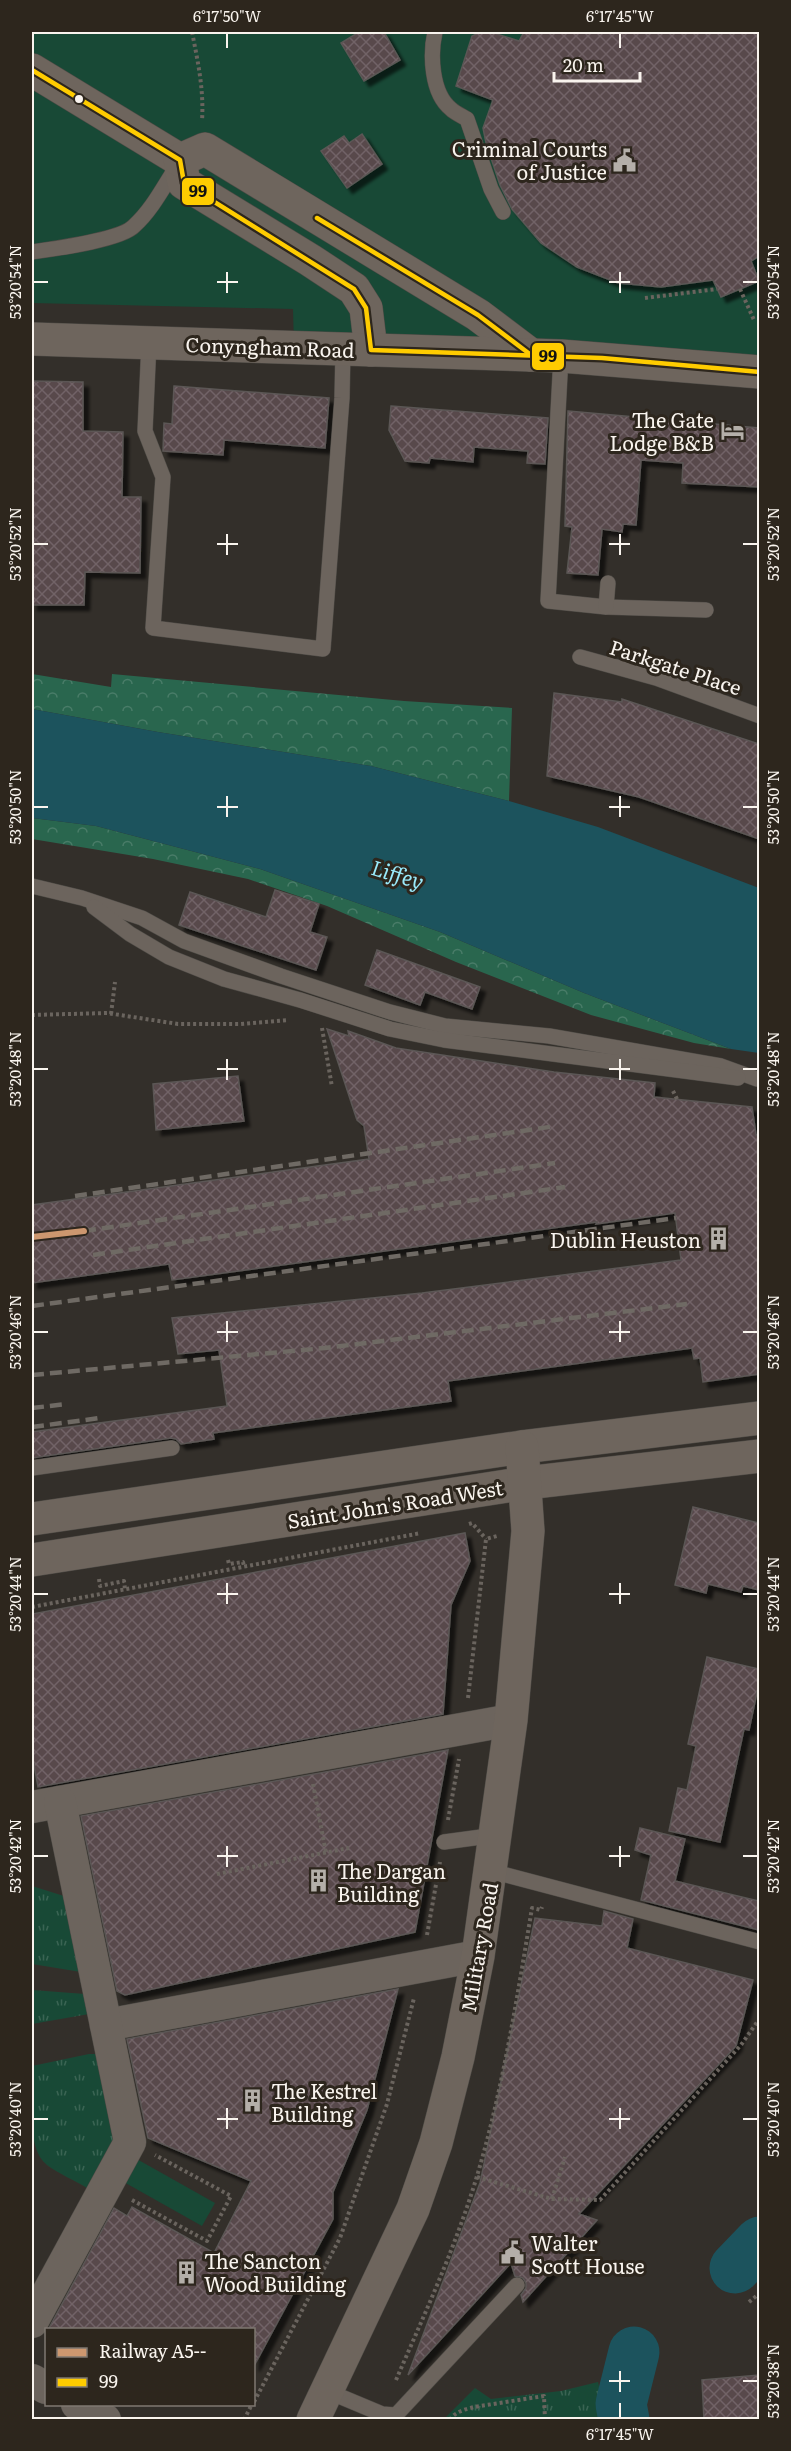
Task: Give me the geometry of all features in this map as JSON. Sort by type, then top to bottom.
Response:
[{"type":"main road","points":[[32,70],[180,160],[184,183],[354,289],[366,308],[357,349]]},
{"type":"main road","points":[[180,160],[205,150],[546,355]]},
{"type":"main road","name":"Conyngham Road","points":[[32,339],[546,355],[759,372]]},
{"type":"main road","name":"Saint John's Road West","points":[[32,1519],[522,1447],[759,1418]]},
{"type":"main road","name":"Military Road","points":[[313,2420],[413,2209],[436,2143],[458,2057],[478,1956],[511,1720],[528,1531],[522,1447]]},
{"type":"main road","name":"Saint John's Road West","points":[[32,1560],[526,1483],[759,1456]]},
{"type":"street","points":[[32,2322],[130,2142],[106,2025],[46,1804],[511,1720]]},
{"type":"street","points":[[106,2025],[478,1956]]},
{"type":"street","points":[[80,2406],[105,2420]]},
{"type":"lane","points":[[435,32],[431,47],[436,88],[449,108],[467,119],[490,189],[503,212]]},
{"type":"lane","points":[[32,252],[78,246],[133,228],[159,195],[180,160]]},
{"type":"lane","points":[[148,342],[145,430],[163,477],[153,628],[324,649],[342,398],[357,349]]},
{"type":"lane","points":[[546,355],[548,601],[606,607],[706,609]]},
{"type":"lane","points":[[606,607],[608,583]]},
{"type":"lane","name":"Parkgate Place","points":[[580,657],[656,678],[759,716]]},
{"type":"lane","points":[[32,886],[82,898],[142,918],[184,941],[390,1012],[445,1026],[549,1035],[721,1066],[758,1079]]},
{"type":"lane","points":[[82,898],[130,934],[169,957],[224,979],[300,1000],[390,1029],[444,1040],[719,1077],[758,1079]]},
{"type":"lane","points":[[32,1468],[172,1448]]},
{"type":"lane","points":[[444,1842],[496,1835]]},
{"type":"lane","points":[[490,1872],[759,1942]]},
{"type":"lane","points":[[327,2391],[382,2414],[396,2415],[516,2285]]},
{"type":"path","points":[[180,160],[201,126],[203,101],[200,69],[192,32]]},
{"type":"path","points":[[645,298],[717,289]]},
{"type":"path","points":[[740,289],[754,320]]},
{"type":"path","points":[[111,1014],[116,982]]},
{"type":"path","points":[[32,1015],[111,1014],[178,1024],[241,1024],[292,1020]]},
{"type":"path","points":[[324,1018],[322,1029],[332,1087]]},
{"type":"path","points":[[255,2399],[340,2238],[387,2104],[422,1966],[464,1729],[486,1539],[472,1523],[461,1526]]},
{"type":"path","points":[[486,1539],[528,1531]]},
{"type":"path","points":[[32,1607],[428,1532]]},
{"type":"path","points":[[228,1560],[229,1564],[243,1562],[244,1566]]},
{"type":"path","points":[[99,1578],[100,1586],[124,1581],[125,1589]]},
{"type":"path","points":[[307,1757],[326,1853]]},
{"type":"path","points":[[217,1874],[349,1848]]},
{"type":"path","points":[[382,2414],[438,2281],[477,2177],[502,2077],[532,1908],[541,1910],[546,1886]]},
{"type":"path","points":[[477,2177],[552,2199],[600,2200],[741,2045],[759,2018]]},
{"type":"path","points":[[106,2185],[207,2241],[231,2196],[130,2142]]},
{"type":"path","points":[[552,2199],[565,2157]]},
{"type":"path","points":[[748,2302],[759,2293]]},
{"type":"path","points":[[450,2420],[452,2416],[463,2410],[474,2407],[544,2396],[545,2420]]},
{"type":"path","points":[[244,2420],[251,2406]]},
{"type":"green space","points":[[32,32],[759,32],[759,372],[294,347],[293,309],[32,303]]},
{"type":"green space","points":[[32,674],[111,687],[112,674],[404,701],[512,708],[509,801],[371,766],[32,709]]},
{"type":"green space","points":[[32,818],[96,826],[260,869],[440,932],[584,993],[731,1049],[694,1043],[591,1015],[456,962],[327,906],[248,879],[153,859],[32,839]]},
{"type":"green space","points":[[32,1886],[67,1897],[81,1972],[32,1964]]},
{"type":"green space","points":[[32,1990],[85,1994],[89,2014],[32,2024]]},
{"type":"green space","points":[[96,2054],[117,2135],[87,2188],[47,2165],[40,2157],[35,2146],[31,2104],[32,2066]]},
{"type":"green space","points":[[135,2158],[215,2203],[202,2226],[122,2181]]},
{"type":"green space","points":[[598,2382],[607,2419],[444,2419],[475,2388],[491,2399],[561,2391]]},
{"type":"water","name":"Liffey","points":[[32,709],[371,766],[509,801],[598,827],[759,888],[759,1053],[731,1049],[584,993],[440,932],[260,869],[96,826],[32,818]]},
{"type":"building","points":[[359,32],[384,32],[400,60],[364,81],[341,43]]},
{"type":"building","name":"Criminal Courts of Justice","points":[[481,32],[491,32],[519,41],[524,32],[759,32],[759,256],[751,261],[759,281],[721,297],[713,280],[661,287],[618,283],[577,267],[541,243],[512,209],[500,185],[483,128],[493,100],[456,86],[472,36]]},
{"type":"building","points":[[362,134],[382,164],[347,188],[321,151],[344,136],[349,143]]},
{"type":"building","points":[[32,381],[83,382],[83,431],[123,432],[122,497],[141,497],[140,573],[85,572],[84,605],[32,605]]},
{"type":"building","points":[[174,386],[329,398],[325,448],[224,440],[223,455],[163,451],[164,423],[172,424]]},
{"type":"building","points":[[391,406],[548,418],[545,464],[527,463],[528,451],[474,447],[473,462],[430,458],[429,463],[405,461],[389,430]]},
{"type":"building","points":[[568,411],[759,428],[759,487],[682,483],[683,463],[641,460],[636,525],[623,524],[622,532],[602,529],[598,575],[567,573],[572,527],[565,526]]},
{"type":"building","points":[[554,693],[622,702],[622,699],[759,744],[759,839],[639,797],[547,776]]},
{"type":"building","points":[[275,890],[319,904],[310,932],[327,937],[316,970],[179,925],[190,892],[266,917]]},
{"type":"building","points":[[377,950],[480,987],[472,1009],[425,992],[420,1005],[365,985]]},
{"type":"building","points":[[327,1029],[349,1036],[348,1031],[396,1048],[554,1072],[655,1083],[654,1097],[752,1107],[756,1135],[759,1134],[759,1374],[703,1382],[700,1358],[694,1359],[692,1348],[448,1381],[451,1401],[213,1433],[214,1439],[181,1444],[171,1438],[32,1458],[32,1432],[227,1406],[219,1350],[178,1354],[172,1318],[422,1293],[681,1260],[675,1213],[172,1280],[169,1264],[32,1283],[32,1205],[369,1159],[364,1126],[357,1120]]},
{"type":"building","points":[[238,1076],[244,1121],[156,1130],[153,1084]]},
{"type":"building","points":[[693,1507],[759,1523],[759,1590],[743,1586],[741,1592],[708,1584],[706,1593],[675,1585]]},
{"type":"building","points":[[465,1533],[470,1561],[451,1605],[443,1714],[38,1787],[32,1754],[32,1614]]},
{"type":"building","points":[[707,1657],[759,1669],[759,1683],[749,1730],[744,1729],[720,1842],[669,1831],[678,1788],[687,1790],[696,1746],[688,1744]]},
{"type":"building","name":"The Dargan Building","points":[[448,1750],[415,1932],[125,1995],[117,1991],[81,1816]]},
{"type":"building","points":[[640,1828],[685,1839],[675,1881],[759,1901],[759,1930],[641,1900],[651,1855],[635,1850]]},
{"type":"building","name":"Walter Scott House","points":[[604,1911],[633,1919],[627,1948],[753,1980],[736,2046],[579,2214],[597,2220],[523,2302],[521,2295],[526,2288],[526,2283],[523,2278],[515,2276],[511,2263],[408,2375],[480,2183],[535,1918],[602,1926]]},
{"type":"building","points":[[398,1989],[367,2110],[333,2192],[333,2219],[255,2364],[255,2328],[49,2328],[114,2208],[127,2216],[132,2207],[214,2253],[251,2181],[148,2138],[127,2039]]},
{"type":"building","points":[[759,2375],[759,2420],[704,2420],[702,2380]]},
{"type":"waterway","points":[[735,2268],[760,2242]]},
{"type":"waterway","points":[[624,2420],[621,2404],[634,2352]]},
{"type":"railway","points":[[75,1196],[556,1126]]},
{"type":"railway","points":[[84,1231],[555,1163]]},
{"type":"railway","points":[[93,1255],[565,1187]]},
{"type":"railway","points":[[32,1306],[676,1218]]},
{"type":"railway","points":[[32,1375],[325,1348],[687,1304]]},
{"type":"railway","points":[[32,1408],[67,1404]]},
{"type":"railway","points":[[32,1427],[100,1418]]},
{"type":"rail line","name":"A5--","points":[[32,1237],[84,1231]]},
{"type":"transit line","name":"99","points":[[32,70],[180,160],[184,183],[354,289],[366,308],[371,350],[602,358],[760,372]]},
{"type":"transit line","name":"99","points":[[317,218],[478,315],[531,355]]},
{"type":"place","name":"Criminal Courts of Justice","points":[[625,160]]},
{"type":"place","name":"The Gate Lodge B&B","points":[[732,431]]},
{"type":"place","name":"Dublin Heuston","points":[[719,1239]]},
{"type":"place","name":"The Dargan Building","points":[[319,1881]]},
{"type":"place","name":"The Kestrel Building","points":[[253,2101]]},
{"type":"place","name":"Walter Scott House","points":[[513,2253]]},
{"type":"place","name":"The Sancton Wood Building","points":[[186,2272]]}]
